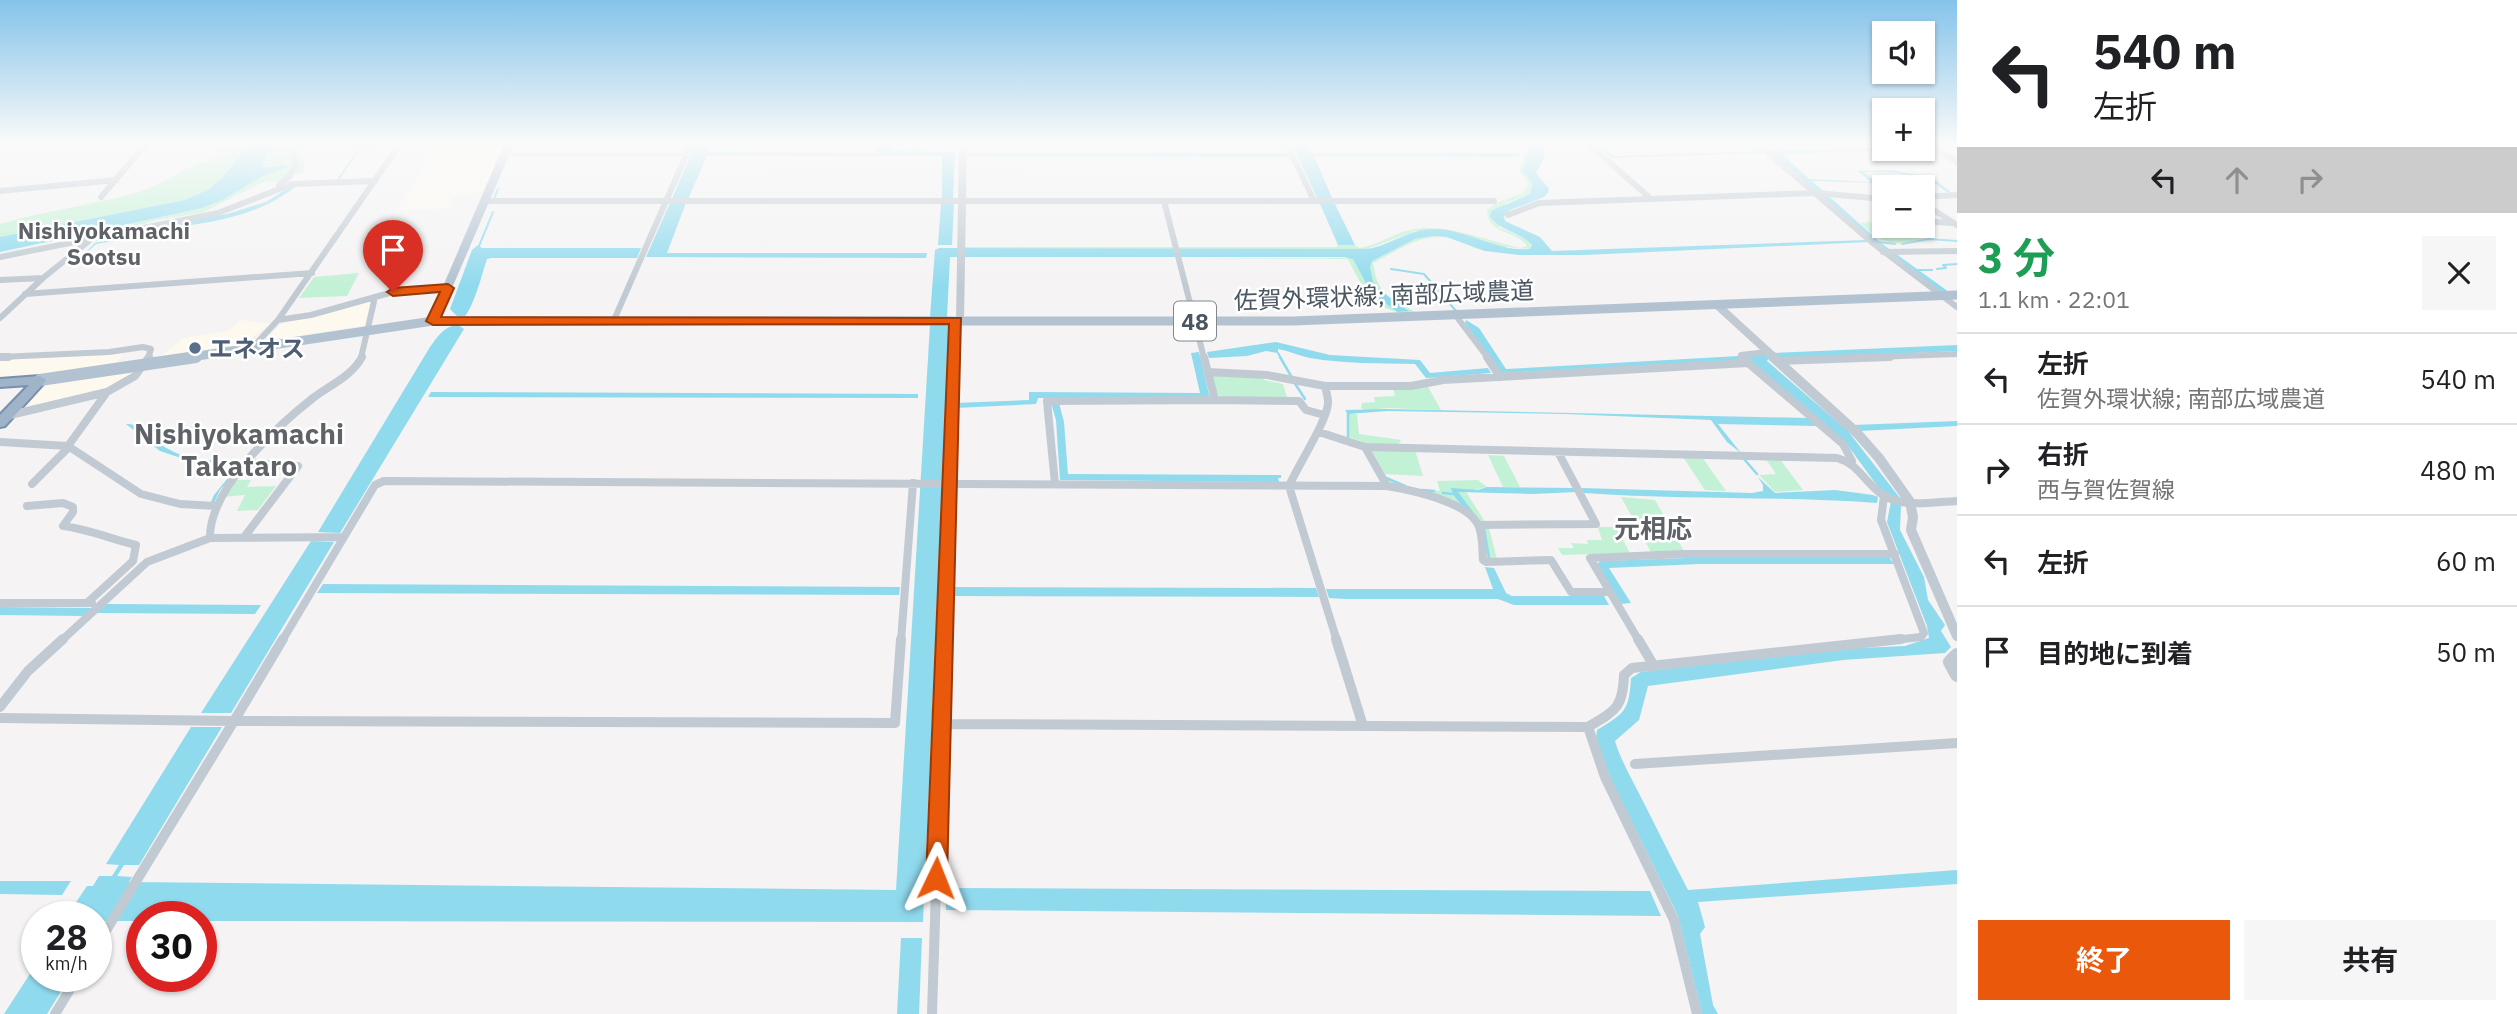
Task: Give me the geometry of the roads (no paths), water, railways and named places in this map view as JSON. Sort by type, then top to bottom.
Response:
[{"type":"highway","points":[[0,383],[40,380]]},
{"type":"highway","points":[[3,417],[40,380]]},
{"type":"main road","points":[[433,321],[489,191]]},
{"type":"main road","name":"佐賀外環状線; 南部広域農道","points":[[433,321],[1195,321],[1456,316],[1957,295]]},
{"type":"main road","name":"48","points":[[40,380],[433,321]]},
{"type":"street","points":[[102,197],[107,191]]},
{"type":"street","points":[[259,198],[269,191]]},
{"type":"street","points":[[0,257],[218,213],[275,191]]},
{"type":"street","points":[[251,349],[278,320],[313,273],[368,191]]},
{"type":"street","points":[[614,320],[670,191]]},
{"type":"street","points":[[932,1014],[953,337],[958,320],[962,191]]},
{"type":"street","points":[[1309,191],[1314,201]]},
{"type":"street","points":[[1642,191],[1651,199]]},
{"type":"street","points":[[1816,193],[1883,252],[1957,307]]},
{"type":"street","points":[[1508,215],[1539,203],[1816,193],[1872,198]]},
{"type":"street","points":[[1935,196],[1957,195]]},
{"type":"street","points":[[485,201],[1494,201]]},
{"type":"street","points":[[1164,201],[1215,400]]},
{"type":"street","points":[[1935,211],[1955,224]]},
{"type":"street","points":[[1935,222],[1955,224]]},
{"type":"street","points":[[0,318],[25,293],[89,241]]},
{"type":"street","points":[[1883,252],[1957,251]]},
{"type":"street","points":[[25,293],[313,273]]},
{"type":"street","points":[[0,280],[43,278]]},
{"type":"street","points":[[278,320],[311,315],[361,299],[404,291],[448,288]]},
{"type":"street","points":[[210,538],[208,532],[216,506],[231,479],[300,410],[358,364],[375,297]]},
{"type":"street","points":[[1717,304],[1857,433],[1880,458],[1896,499]]},
{"type":"street","points":[[1456,316],[1469,330],[1500,377]]},
{"type":"street","points":[[0,357],[108,352],[143,347],[151,349],[152,354],[120,389],[3,417]]},
{"type":"street","points":[[1767,352],[1741,355],[1843,444],[1852,461],[1913,517],[1911,530],[1933,574],[1957,636]]},
{"type":"street","points":[[1777,361],[1957,354]]},
{"type":"street","points":[[1208,372],[1268,375],[1325,386],[1411,386],[1443,380],[1748,363]]},
{"type":"street","points":[[1325,386],[1329,405],[1319,432],[1298,464],[1289,486],[1363,726]]},
{"type":"street","points":[[32,484],[69,446],[107,392]]},
{"type":"street","points":[[1055,484],[1047,401],[1299,401],[1306,410],[1324,415]]},
{"type":"street","points":[[1319,432],[1365,447],[1837,458],[1852,461]]},
{"type":"street","points":[[0,442],[69,446],[141,494],[180,504],[216,506]]},
{"type":"street","points":[[1365,447],[1387,486]]},
{"type":"street","points":[[112,922],[375,485],[384,481],[1387,486],[1439,500],[1462,510],[1479,525],[1596,524],[1558,452]]},
{"type":"street","points":[[245,536],[298,466],[248,463]]},
{"type":"street","points":[[0,718],[895,723],[914,483]]},
{"type":"street","points":[[942,724],[1588,727],[1618,710],[1624,699],[1624,675],[1632,668],[1834,644],[1889,643],[1921,637],[1924,633],[1881,520],[1896,499]]},
{"type":"street","points":[[1896,499],[1957,501]]},
{"type":"street","points":[[27,506],[63,503],[73,508],[73,512],[63,526],[80,528],[102,537],[136,545],[133,561],[87,603]]},
{"type":"street","points":[[1479,525],[1483,560],[1486,562],[1551,560],[1571,592],[1608,592]]},
{"type":"street","points":[[0,707],[28,671],[147,562],[158,555],[192,547],[210,538],[344,537]]},
{"type":"street","points":[[1654,666],[1590,558],[1682,554],[1895,554]]},
{"type":"street","points":[[0,603],[102,603]]},
{"type":"street","points":[[1957,655],[1951,662],[1957,676]]},
{"type":"street","points":[[1588,727],[1605,777],[1674,920],[1697,1014]]},
{"type":"street","points":[[1635,764],[1957,743]]},
{"type":"street","points":[[55,1014],[68,992]]},
{"type":"water","points":[[205,191],[237,191],[202,208],[0,252],[0,237],[185,200]]},
{"type":"water","points":[[283,191],[288,191],[265,206],[246,213],[96,244],[75,263],[95,243],[150,228],[227,214],[266,202]]},
{"type":"water","points":[[675,191],[691,191],[688,199],[672,199]]},
{"type":"water","points":[[942,191],[953,191],[953,199],[942,199]]},
{"type":"water","points":[[1314,191],[1329,191],[1333,200],[1318,200]]},
{"type":"water","points":[[1531,191],[1548,191],[1544,197],[1510,210],[1504,216],[1505,221],[1540,237],[1552,251],[1869,242],[1584,255],[1519,255],[1485,251],[1447,237],[1433,236],[1415,239],[1372,261],[1370,267],[1374,286],[1409,311],[1398,312],[1372,294],[1353,259],[1344,257],[950,257],[947,317],[930,317],[935,250],[939,248],[1367,249],[1416,232],[1434,229],[1505,247],[1530,249],[1532,245],[1528,241],[1500,226],[1490,217],[1491,211],[1530,194]]},
{"type":"water","points":[[1816,191],[1823,191],[1872,235],[1872,238],[1949,292],[1942,293],[1873,241]]},
{"type":"water","points":[[670,203],[686,203],[667,253],[927,253],[926,258],[646,257]]},
{"type":"water","points":[[941,203],[954,203],[952,245],[938,245]]},
{"type":"water","points":[[1320,204],[1335,204],[1355,245],[1338,245]]},
{"type":"water","points":[[478,245],[482,248],[641,248],[637,258],[487,259],[475,298],[465,316],[457,316],[450,309],[472,250]]},
{"type":"water","points":[[1466,320],[1479,328],[1506,369],[1739,356],[1742,361],[1501,373],[1465,323]]},
{"type":"water","points":[[458,325],[464,329],[340,533],[318,532],[430,347],[445,330]]},
{"type":"water","points":[[930,325],[949,325],[923,922],[217,921],[217,901],[126,901],[126,921],[112,921],[112,901],[77,901],[87,886],[93,886],[99,876],[112,876],[119,865],[106,864],[191,727],[222,727],[139,865],[124,865],[117,876],[132,877],[129,882],[896,890]]},
{"type":"water","points":[[1276,342],[1330,355],[1420,360],[1430,373],[1488,368],[1491,373],[1426,378],[1415,364],[1323,360],[1278,349],[1278,353],[1266,351],[1247,356],[1209,358],[1207,352]]},
{"type":"water","points":[[1957,345],[1957,351],[1780,359],[1774,353]]},
{"type":"water","points":[[1199,352],[1210,398],[1038,398],[1036,404],[955,408],[956,403],[1029,400],[1029,392],[1200,393],[1191,353]]},
{"type":"water","points":[[1765,354],[1769,358],[1767,361],[1848,431],[1900,498],[1900,530],[1924,577],[1928,600],[1945,625],[1941,631],[1951,647],[1945,653],[1843,660],[1648,686],[1639,720],[1615,741],[1688,890],[1957,870],[1957,884],[1698,902],[1705,927],[1700,934],[1713,1005],[1718,1014],[1702,1014],[1678,916],[1611,779],[1596,739],[1597,730],[1624,710],[1629,698],[1631,678],[1641,672],[1834,649],[1905,646],[1929,638],[1927,626],[1887,522],[1892,496],[1878,487],[1846,443],[1745,356]]},
{"type":"water","points":[[431,392],[918,394],[918,398],[428,397]]},
{"type":"water","points":[[1051,403],[1059,403],[1064,422],[1068,474],[1281,475],[1281,478],[1278,478],[1279,482],[1060,480],[1056,420]]},
{"type":"water","points":[[1345,410],[1809,418],[1817,426],[1718,424],[1741,453],[1727,442],[1711,420],[1387,411],[1348,414]]},
{"type":"water","points":[[1957,421],[1957,426],[1859,431],[1853,425]]},
{"type":"water","points":[[126,424],[138,426],[176,453],[194,458],[241,463],[241,466],[220,490],[214,503],[210,504],[214,495],[236,468],[233,464],[199,464],[160,451]]},
{"type":"water","points":[[1758,477],[1775,493],[1835,490],[1873,495],[1878,497],[1877,503],[1621,495],[1584,493],[1581,488],[1752,493],[1763,491]]},
{"type":"water","points":[[1487,487],[1575,488],[1577,492],[1458,492],[1480,521],[1459,502],[1451,488],[1478,490]]},
{"type":"water","points":[[311,541],[334,542],[231,713],[201,713]]},
{"type":"water","points":[[1889,557],[1894,564],[1699,564],[1609,568],[1631,603],[1620,604],[1597,565],[1600,561],[1687,558]]},
{"type":"water","points":[[1485,567],[1494,568],[1506,593],[1512,596],[1604,596],[1609,605],[1514,605],[1498,599],[1345,599],[1329,598],[1326,589],[1493,589]]},
{"type":"water","points":[[323,584],[900,587],[899,595],[317,593]]},
{"type":"water","points":[[951,587],[1316,588],[1319,597],[951,596]]},
{"type":"water","points":[[107,604],[261,605],[255,614],[97,613]]},
{"type":"water","points":[[0,607],[92,608],[84,616],[0,615]]},
{"type":"water","points":[[0,881],[71,881],[62,895],[0,894]]},
{"type":"water","points":[[945,888],[1650,891],[1661,916],[946,910]]},
{"type":"water","points":[[901,938],[922,938],[919,1014],[897,1014]]},
{"type":"water","points":[[21,988],[21,992],[61,992],[47,1014],[4,1014]]},
{"type":"waterway","points":[[494,199],[497,191]]},
{"type":"waterway","points":[[479,246],[493,212]]},
{"type":"waterway","points":[[1902,244],[1929,239],[1957,241]]},
{"type":"waterway","points":[[1878,242],[1895,244]]},
{"type":"waterway","points":[[1937,269],[1946,268],[1943,265],[1957,264]]},
{"type":"waterway","points":[[1391,269],[1424,274],[1457,312]]},
{"type":"waterway","points":[[1917,270],[1932,270]]},
{"type":"waterway","points":[[1278,353],[1281,358]]},
{"type":"waterway","points":[[1280,357],[1291,376]]},
{"type":"waterway","points":[[1294,382],[1305,399]]},
{"type":"waterway","points":[[1348,412],[1348,438]]},
{"type":"waterway","points":[[1744,459],[1757,474]]},
{"type":"waterway","points":[[1386,478],[1405,486]]},
{"type":"waterway","points":[[1422,490],[1434,491]]},
{"type":"waterway","points":[[1443,493],[1454,494]]},
{"type":"waterway","points":[[1484,529],[1489,558]]},
{"type":"place","name":"エネオス","points":[[195,348]]},
{"type":"district","name":"Nishiyokamachi Sootsu","points":[[104,243]]},
{"type":"district","name":"Nishiyokamachi Takataro","points":[[239,449]]},
{"type":"district","name":"元相応","points":[[1653,528]]}]
